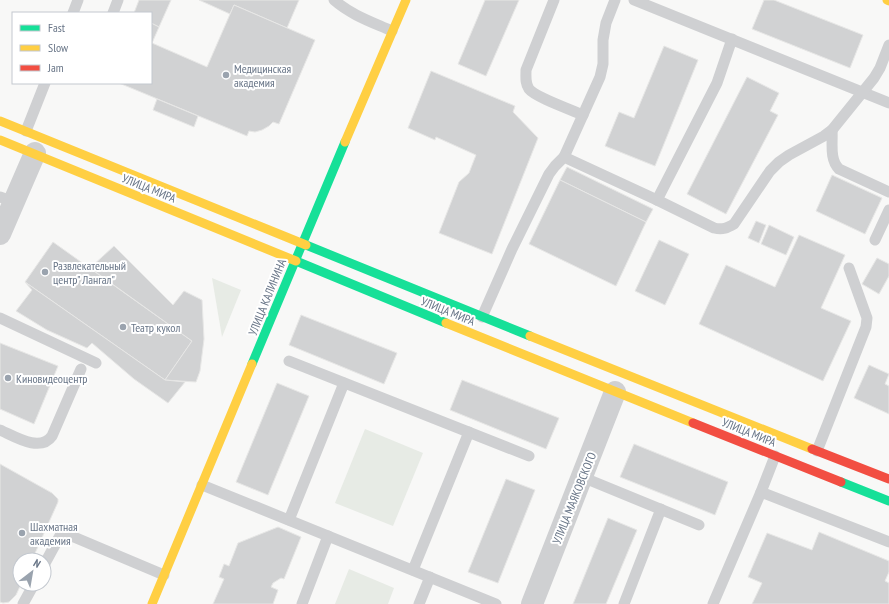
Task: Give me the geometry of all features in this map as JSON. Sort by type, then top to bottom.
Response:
[{"type":"main road","name":"УЛИЦА КАЛИНИНА","points":[[152,604],[301,244],[406,0]]},
{"type":"main road","name":"УЛИЦА МИРА","points":[[0,121],[26,131],[38,145],[294,261],[619,383],[817,451],[889,479]]},
{"type":"main road","name":"УЛИЦА МИРА","points":[[0,140],[38,145],[301,244],[482,317],[775,456],[889,501]]},
{"type":"street","points":[[0,234],[7,199],[38,145]]},
{"type":"street","name":"УЛИЦА МАЯКОВСКОГО","points":[[532,604],[619,383]]},
{"type":"lane","points":[[73,12],[78,0]]},
{"type":"lane","points":[[113,12],[118,0]]},
{"type":"lane","points":[[334,0],[352,13],[392,31]]},
{"type":"lane","points":[[554,0],[526,70],[526,81],[529,89],[536,94],[583,115]]},
{"type":"lane","points":[[482,317],[512,249],[549,174],[554,166],[564,156],[600,77],[603,64],[603,40],[605,29],[615,0]]},
{"type":"lane","points":[[634,0],[889,103]]},
{"type":"lane","points":[[658,200],[717,83],[732,39]]},
{"type":"lane","points":[[564,156],[714,228],[728,228],[734,224],[770,171],[779,162],[832,130],[864,92],[880,68],[889,45]]},
{"type":"lane","points":[[26,131],[45,84]]},
{"type":"lane","points":[[832,130],[833,158],[839,169],[889,192]]},
{"type":"lane","points":[[875,240],[889,210]]},
{"type":"lane","points":[[817,451],[866,327],[868,318],[849,268]]},
{"type":"lane","points":[[0,318],[96,363]]},
{"type":"lane","points":[[289,360],[529,456]]},
{"type":"lane","points":[[0,430],[32,443],[40,444],[47,442],[52,436],[81,369]]},
{"type":"lane","points":[[289,520],[344,383]]},
{"type":"lane","points":[[413,570],[469,432]]},
{"type":"lane","points":[[713,604],[775,456]]},
{"type":"lane","points":[[582,477],[699,525]]},
{"type":"lane","points":[[202,485],[496,604]]},
{"type":"lane","points":[[761,492],[889,542]]},
{"type":"lane","points":[[624,604],[661,509]]},
{"type":"lane","points":[[51,552],[62,532],[164,576]]},
{"type":"lane","points":[[302,604],[328,536]]},
{"type":"lane","points":[[418,604],[430,577]]},
{"type":"lane","points":[[23,604],[30,592]]},
{"type":"shaded area","points":[[212,278],[241,290],[222,337]]},
{"type":"shaded area","points":[[365,429],[423,453],[393,526],[335,503]]},
{"type":"shaded area","points":[[349,569],[394,588],[388,604],[335,604]]},
{"type":"building","points":[[139,0],[171,0],[159,27],[152,24],[152,12],[134,12]]},
{"type":"building","points":[[199,0],[299,0],[287,28],[234,5],[230,14]]},
{"type":"building","points":[[485,0],[519,0],[486,76],[458,64]]},
{"type":"building","points":[[764,0],[774,0],[863,35],[850,68],[752,29]]},
{"type":"building","name":"Медицинская академия","points":[[234,5],[315,40],[279,124],[273,122],[262,130],[255,132],[249,131],[247,136],[121,84],[152,84],[152,43],[207,67]]},
{"type":"building","name":"Медицинская академия","points":[[152,24],[159,27],[152,43]]},
{"type":"building","points":[[664,46],[698,60],[655,166],[605,146],[619,112],[634,118]]},
{"type":"building","points":[[431,71],[515,106],[513,112],[538,138],[492,254],[439,233],[459,182],[469,173],[476,155],[436,137],[435,140],[408,128]]},
{"type":"building","points":[[747,77],[779,93],[770,111],[778,115],[726,214],[687,194]]},
{"type":"building","points":[[157,99],[198,116],[194,127],[153,110]]},
{"type":"building","points":[[567,167],[653,209],[646,222],[560,180]]},
{"type":"building","points":[[832,175],[882,198],[865,234],[816,211]]},
{"type":"building","points":[[560,180],[646,222],[616,286],[529,244]]},
{"type":"building","points":[[756,221],[766,225],[759,243],[748,238]]},
{"type":"building","points":[[769,225],[794,237],[786,255],[761,244]]},
{"type":"building","points":[[799,235],[845,255],[821,308],[851,321],[823,381],[699,324],[726,265],[775,287]]},
{"type":"building","points":[[659,240],[689,254],[665,305],[635,291]]},
{"type":"building","points":[[53,242],[192,341],[165,380],[25,282]]},
{"type":"building","points":[[114,246],[173,305],[184,291],[202,300],[204,339],[200,371],[196,382],[165,380],[192,341],[90,268]]},
{"type":"building","points":[[877,258],[889,264],[889,276],[879,294],[862,284]]},
{"type":"building","points":[[25,282],[165,380],[185,382],[168,403],[134,379],[92,343],[87,348],[47,330],[16,311],[32,290]]},
{"type":"building","points":[[301,315],[397,353],[384,384],[289,345]]},
{"type":"building","points":[[0,343],[58,366],[34,424],[0,409]]},
{"type":"building","points":[[869,365],[889,374],[885,384],[889,386],[889,414],[854,398]]},
{"type":"building","points":[[462,380],[559,418],[546,449],[450,410]]},
{"type":"building","points":[[277,383],[309,396],[268,495],[236,482]]},
{"type":"building","points":[[634,444],[728,482],[715,515],[620,477]]},
{"type":"building","name":"Шахматная академия","points":[[0,464],[52,493],[58,499],[58,502],[36,552],[12,552],[12,592],[17,592],[9,602],[0,602]]},
{"type":"building","points":[[506,479],[535,490],[498,583],[468,572]]},
{"type":"building","points":[[608,518],[637,530],[606,604],[573,604]]},
{"type":"building","points":[[278,527],[301,537],[284,579],[281,578],[273,583],[271,587],[278,590],[273,604],[213,604],[224,579],[219,577],[224,564],[229,566],[238,543]]},
{"type":"building","points":[[819,532],[889,561],[889,572],[885,581],[889,583],[889,604],[752,604],[762,583],[748,577],[767,533],[812,550]]},
{"type":"traffic: fast","points":[[252,364],[345,142]]},
{"type":"traffic: fast","points":[[306,245],[530,336]]},
{"type":"traffic: fast","points":[[296,261],[446,323]]},
{"type":"traffic: fast","points":[[841,482],[889,501]]},
{"type":"traffic: slow","points":[[345,142],[406,0]]},
{"type":"traffic: slow","points":[[0,121],[306,245]]},
{"type":"traffic: slow","points":[[0,140],[296,261]]},
{"type":"traffic: slow","points":[[446,323],[693,423]]},
{"type":"traffic: slow","points":[[530,336],[812,449]]},
{"type":"traffic: slow","points":[[152,604],[252,364]]},
{"type":"traffic: jam","points":[[693,423],[841,482]]},
{"type":"traffic: jam","points":[[812,449],[889,479]]},
{"type":"place","name":"Медицинская академия","points":[[226,75]]},
{"type":"place","name":"Развлекательный центр\" Лангал\"","points":[[45,272]]},
{"type":"place","name":"Театр кукол","points":[[123,327]]},
{"type":"place","name":"Киновидеоцентр","points":[[8,378]]},
{"type":"place","name":"Шахматная академия","points":[[22,533]]}]
